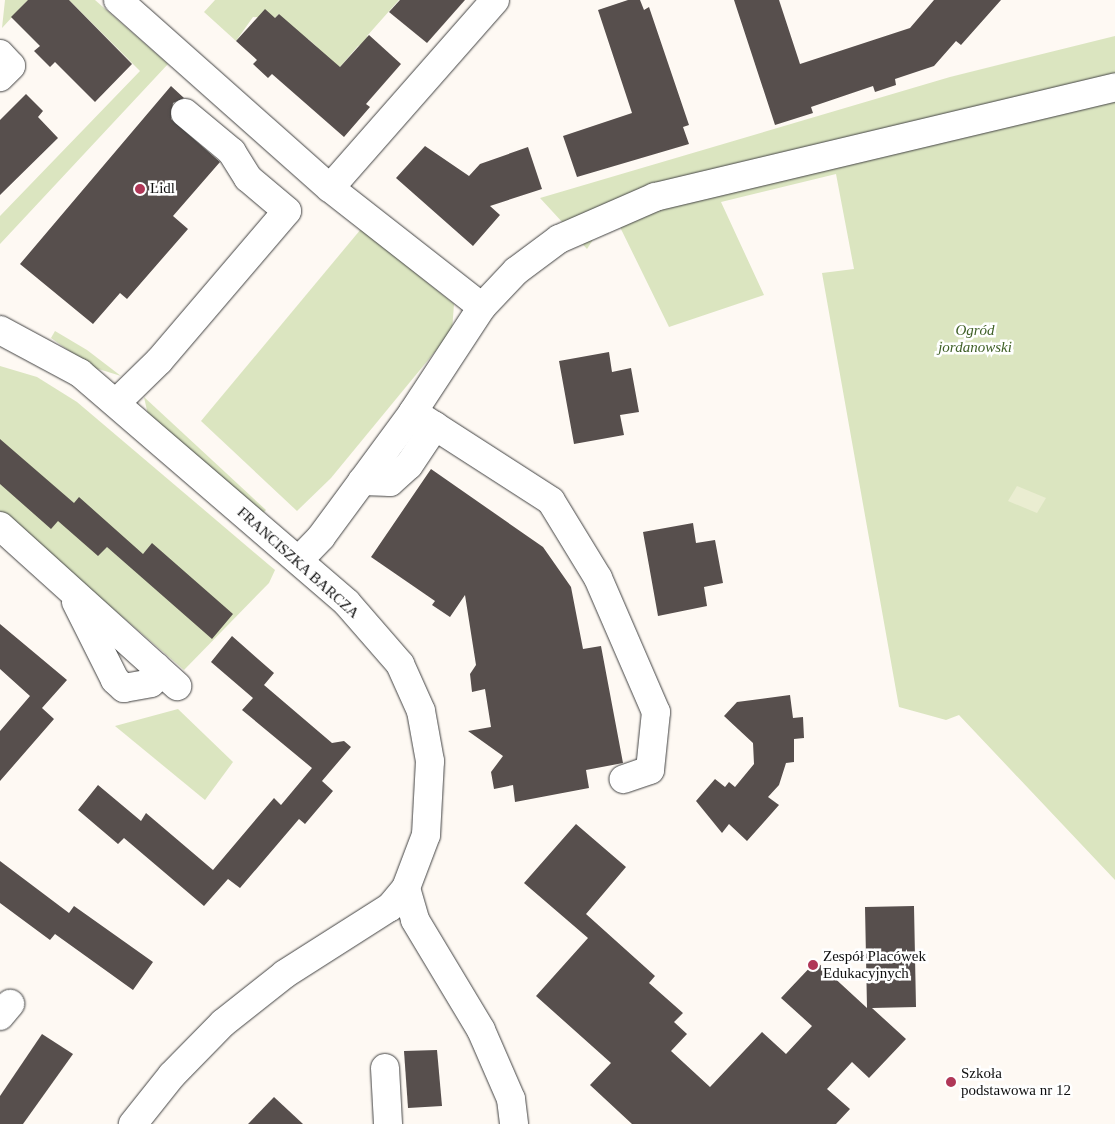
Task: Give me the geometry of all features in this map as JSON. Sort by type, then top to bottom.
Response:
[{"type":"street","points":[[118,0],[330,188],[482,307]]},
{"type":"street","points":[[330,188],[495,0]]},
{"type":"street","points":[[0,54],[11,66],[0,77]]},
{"type":"street","points":[[299,560],[362,482],[424,419],[482,307],[516,271],[559,239],[656,197],[1115,87]]},
{"type":"street","points":[[116,402],[159,361],[287,211],[248,178],[232,152],[185,113]]},
{"type":"street","name":"FRANCISZKA BARCZA","points":[[0,330],[57,358],[116,402],[347,603],[400,664],[421,711],[431,799],[426,835],[406,888],[390,907],[285,974],[223,1023],[172,1075],[133,1124]]},
{"type":"street","points":[[424,419],[551,501],[598,578],[656,712],[650,770],[624,779]]},
{"type":"street","points":[[0,526],[177,686]]},
{"type":"street","points":[[68,588],[115,680],[124,688],[151,684],[156,667]]},
{"type":"street","points":[[406,888],[415,920],[480,1030],[513,1111],[496,1124]]},
{"type":"street","points":[[385,1068],[388,1124]]},
{"type":"green space","points":[[5,0],[39,0],[27,1],[2,28]]},
{"type":"green space","points":[[69,0],[95,0],[168,64],[0,244],[0,216],[140,71]]},
{"type":"green space","points":[[215,0],[399,0],[367,36],[372,41],[358,46],[333,75],[316,46],[308,39],[303,43],[279,14],[275,18],[253,17],[236,41],[204,12]]},
{"type":"green space","name":"Ogród jordanowski","points":[[1115,36],[1115,880],[959,715],[946,720],[899,707],[822,273],[854,269],[836,174],[721,202],[764,295],[669,327],[619,225],[596,235],[587,249],[540,198],[950,77]]},
{"type":"green space","points":[[361,229],[454,304],[452,331],[331,478],[297,511],[201,421]]},
{"type":"green space","points":[[55,331],[87,350],[121,376],[92,367],[51,338]]},
{"type":"green space","points":[[0,366],[37,377],[77,402],[275,570],[269,583],[184,670],[0,511]]},
{"type":"green space","points":[[144,397],[266,510],[262,514],[148,415]]},
{"type":"green space","points":[[1017,486],[1046,498],[1037,513],[1008,501]]},
{"type":"green space","points":[[178,709],[233,762],[205,800],[115,726]]},
{"type":"building","points":[[28,0],[69,0],[132,64],[95,102],[55,62],[50,67],[34,51],[40,46],[11,17]]},
{"type":"building","points":[[400,0],[465,0],[427,43],[389,12]]},
{"type":"building","points":[[628,0],[640,0],[644,10],[649,7],[689,125],[683,127],[689,144],[577,177],[563,136],[632,113],[598,10]]},
{"type":"building","points":[[734,0],[779,0],[800,64],[910,28],[934,0],[1001,0],[961,45],[956,41],[934,66],[895,79],[896,85],[875,92],[873,86],[811,107],[813,113],[775,125]]},
{"type":"building","points":[[265,9],[275,18],[279,14],[340,67],[369,35],[401,64],[366,104],[370,107],[344,137],[272,74],[268,78],[253,64],[257,60],[236,41]]},
{"type":"building","name":"Lidl","points":[[171,86],[184,98],[173,103],[171,119],[220,162],[173,216],[188,229],[127,299],[120,293],[93,324],[20,264]]},
{"type":"building","points":[[26,94],[43,111],[38,117],[58,138],[0,195],[0,120]]},
{"type":"building","points":[[425,146],[469,176],[480,164],[528,147],[542,189],[490,206],[500,215],[473,246],[396,178]]},
{"type":"building","points":[[609,352],[612,372],[631,368],[639,412],[620,415],[624,435],[574,444],[559,361]]},
{"type":"building","points":[[0,439],[74,503],[79,497],[143,554],[152,543],[233,614],[212,639],[107,547],[98,556],[58,521],[51,529],[0,484]]},
{"type":"building","points":[[431,469],[543,547],[571,587],[583,649],[601,646],[623,763],[586,770],[589,788],[515,802],[513,785],[494,789],[491,772],[503,756],[468,731],[491,727],[485,689],[472,692],[470,674],[476,665],[465,595],[450,617],[432,605],[435,601],[371,557]]},
{"type":"building","points":[[693,523],[696,543],[715,540],[723,583],[704,587],[707,606],[658,616],[643,532]]},
{"type":"building","points":[[0,624],[67,680],[42,708],[54,719],[0,781],[0,731],[30,696],[0,669]]},
{"type":"building","points":[[232,636],[274,673],[264,685],[332,743],[344,741],[351,747],[322,781],[333,791],[305,824],[299,819],[240,888],[228,879],[204,906],[124,838],[118,844],[78,810],[98,785],[141,821],[146,813],[213,870],[274,798],[281,805],[312,768],[242,710],[253,698],[211,662]]},
{"type":"building","points":[[790,695],[793,718],[803,717],[804,738],[794,739],[794,762],[786,763],[779,785],[768,797],[779,805],[747,841],[729,824],[722,833],[696,801],[715,779],[725,787],[729,782],[735,787],[754,764],[753,743],[724,716],[737,702]]},
{"type":"building","points":[[576,824],[626,867],[586,914],[655,976],[649,983],[683,1013],[674,1022],[687,1034],[671,1051],[710,1087],[762,1032],[786,1054],[812,1026],[781,998],[816,961],[867,1008],[865,907],[914,906],[916,1007],[872,1008],[906,1039],[869,1078],[852,1062],[827,1089],[850,1109],[836,1124],[632,1124],[590,1085],[611,1063],[536,996],[588,938],[524,883]]},
{"type":"building","points":[[0,861],[69,913],[74,906],[153,962],[133,990],[55,934],[50,940],[0,903]]},
{"type":"building","points":[[42,1034],[73,1054],[23,1124],[0,1124],[0,1096]]},
{"type":"building","points":[[437,1050],[442,1106],[408,1108],[404,1051]]},
{"type":"building","points":[[274,1097],[303,1124],[248,1124]]},
{"type":"place","name":"Lidl","points":[[140,189]]},
{"type":"place","name":"Zespół Placówek Edukacyjnych","points":[[813,965]]},
{"type":"place","name":"Szkoła podstawowa nr 12","points":[[951,1082]]}]
